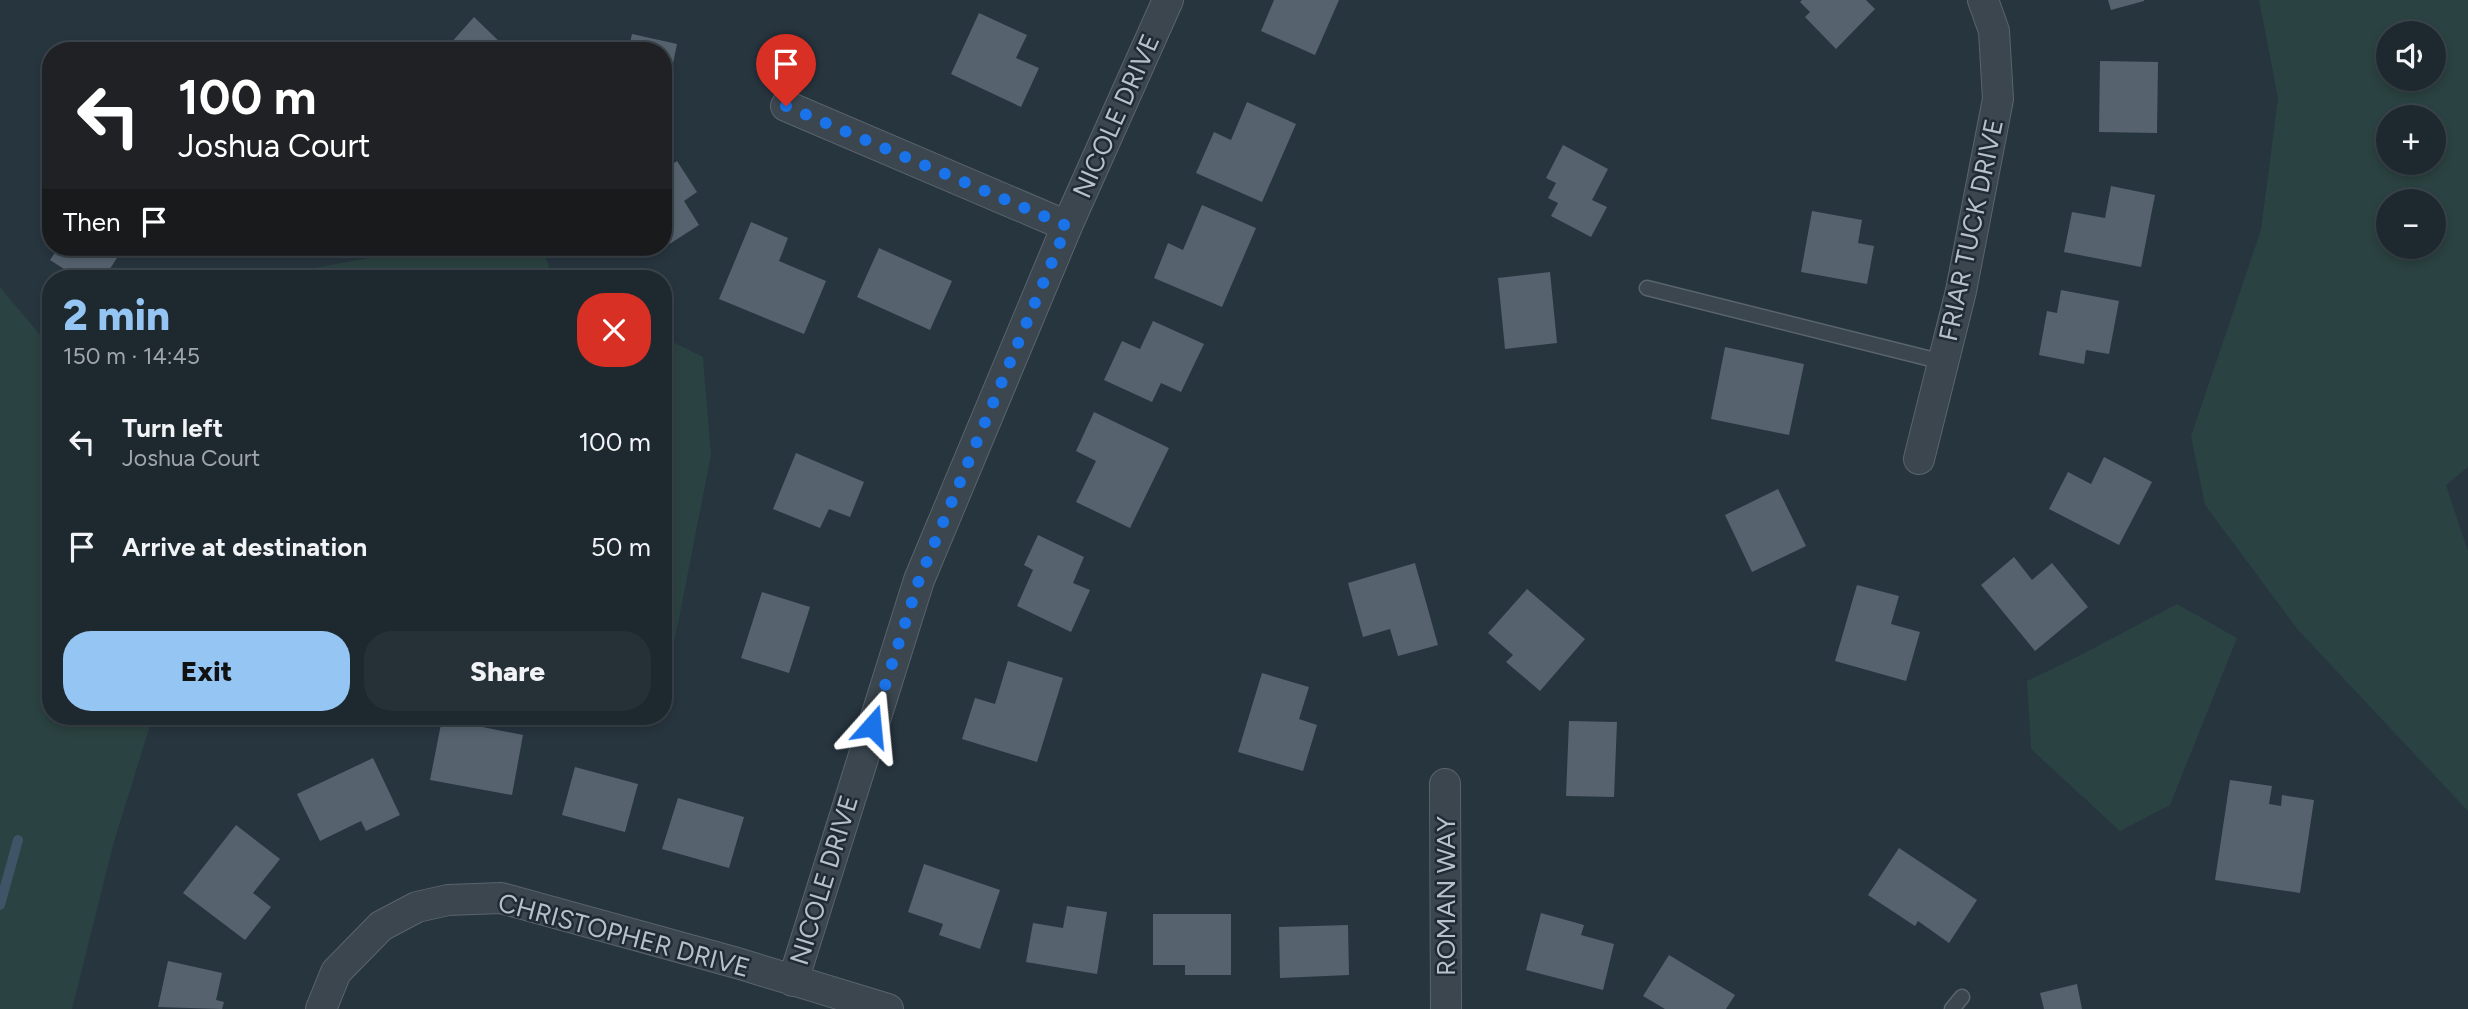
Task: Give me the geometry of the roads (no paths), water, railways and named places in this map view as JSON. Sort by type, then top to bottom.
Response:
[{"type":"street","name":"NICOLE DRIVE","points":[[793,981],[919,580],[1067,226],[1168,0]]},
{"type":"street","name":"FRIAR TUCK DRIVE","points":[[1919,459],[1961,291],[1998,99],[1993,31],[1983,0]]},
{"type":"street","points":[[786,106],[1067,226]]},
{"type":"street","name":"ROMAN WAY","points":[[1446,784],[1446,1009]]},
{"type":"street","name":"CHRISTOPHER DRIVE","points":[[321,1009],[337,972],[381,926],[417,907],[448,900],[501,898],[737,963],[888,1009]]},
{"type":"lane","points":[[1647,288],[1943,362]]},
{"type":"lane","points":[[1952,1009],[1962,998]]},
{"type":"waterway","points":[[0,905],[18,840]]}]
